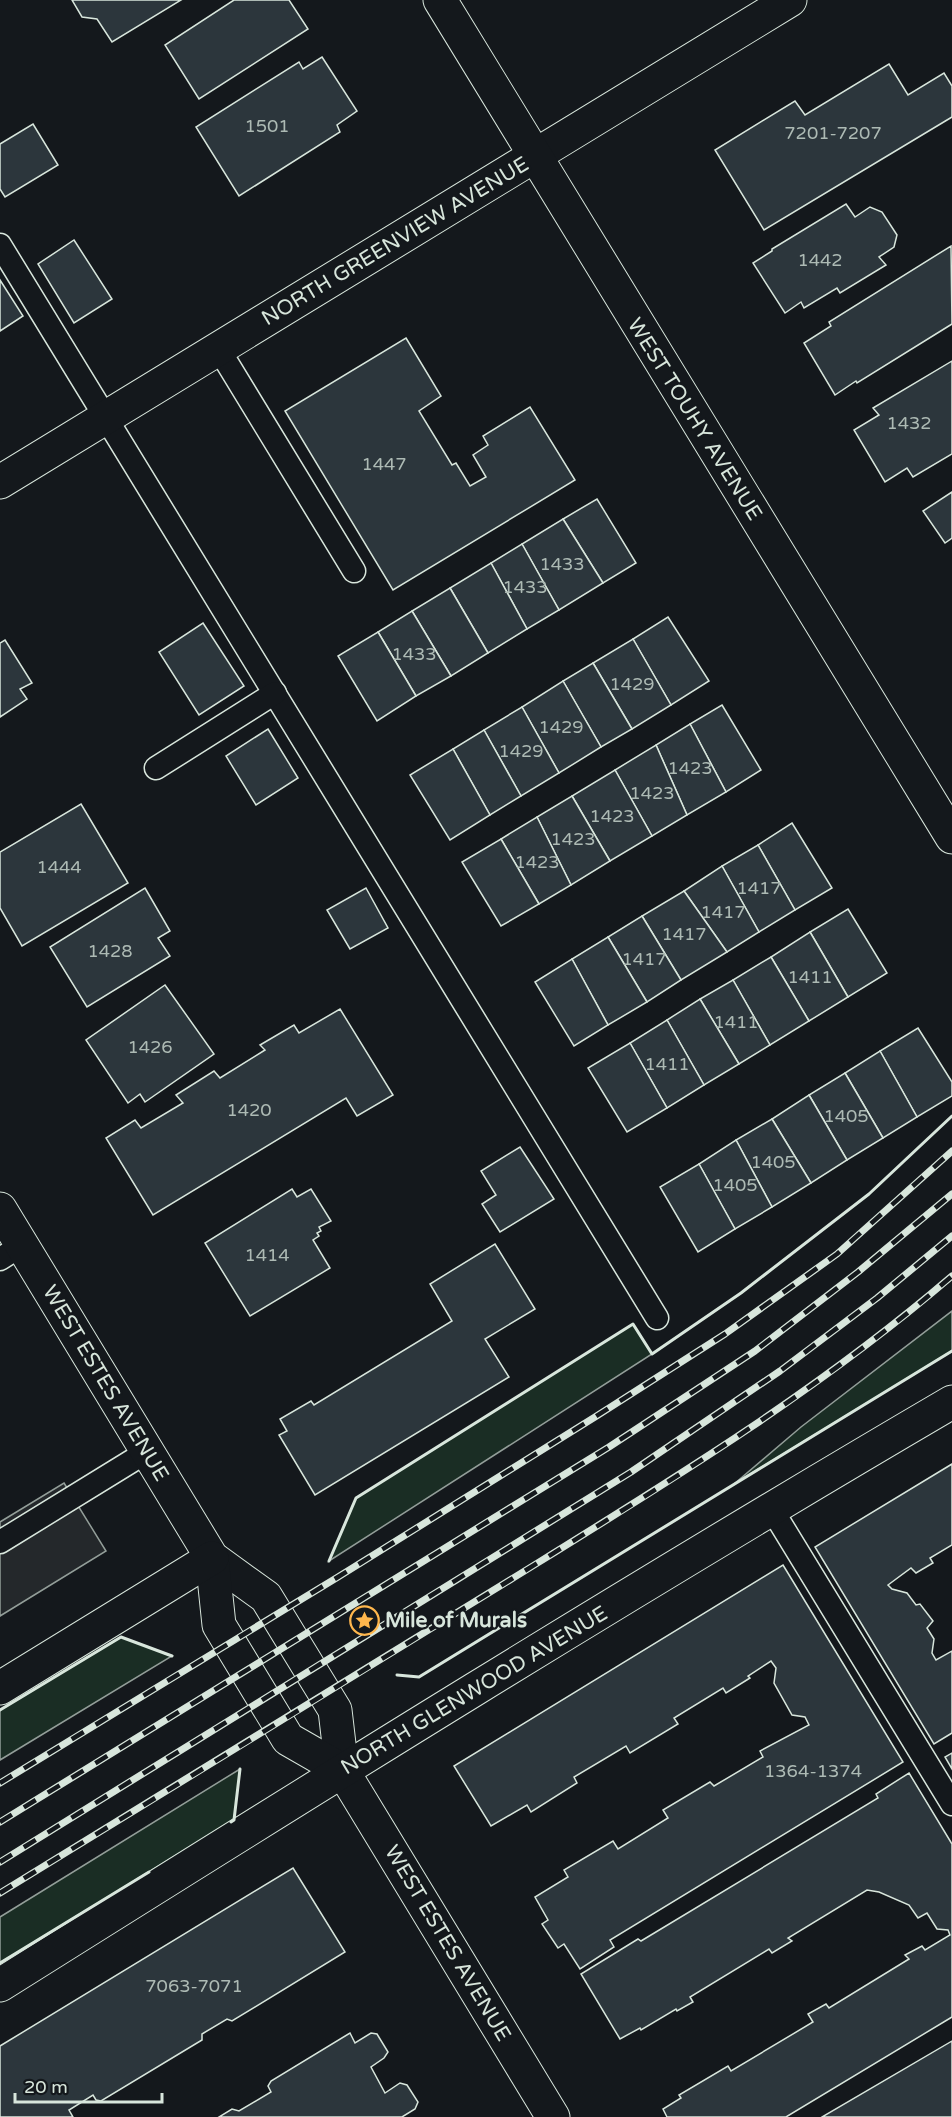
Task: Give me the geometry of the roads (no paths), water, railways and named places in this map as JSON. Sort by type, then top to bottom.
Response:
[{"type":"street","name":"WEST TOUHY AVENUE","points":[[440,0],[952,837]]},
{"type":"street","name":"NORTH GREENVIEW AVENUE","points":[[0,482],[790,0]]},
{"type":"street","name":"WEST ESTES AVENUE","points":[[0,1209],[11,1252],[148,1451],[212,1558],[266,1597],[278,1616],[335,1710],[342,1770],[554,2117]]},
{"type":"street","name":"NORTH GLENWOOD AVENUE","points":[[0,1985],[342,1770],[771,1508],[952,1402]]},
{"type":"street","name":"WEST ESTES AVENUE","points":[[212,1558],[219,1625],[288,1739],[342,1770]]},
{"type":"street","points":[[0,1688],[212,1558]]},
{"type":"lane","points":[[0,245],[657,1318]]},
{"type":"lane","points":[[218,348],[354,571]]},
{"type":"lane","points":[[156,768],[275,693]]},
{"type":"lane","points":[[0,1542],[148,1451]]},
{"type":"lane","points":[[771,1508],[952,1804]]},
{"type":"railway","points":[[0,1783],[338,1577],[725,1334],[837,1254],[952,1151]]},
{"type":"railway","points":[[0,1822],[609,1447],[755,1351],[858,1272],[952,1194]]},
{"type":"railway","points":[[0,1862],[631,1472],[780,1371],[877,1298],[952,1236]]},
{"type":"railway","points":[[0,1893],[737,1437],[847,1360],[952,1276]]},
{"type":"place","name":"Mile of Murals","points":[[364,1620]]}]
